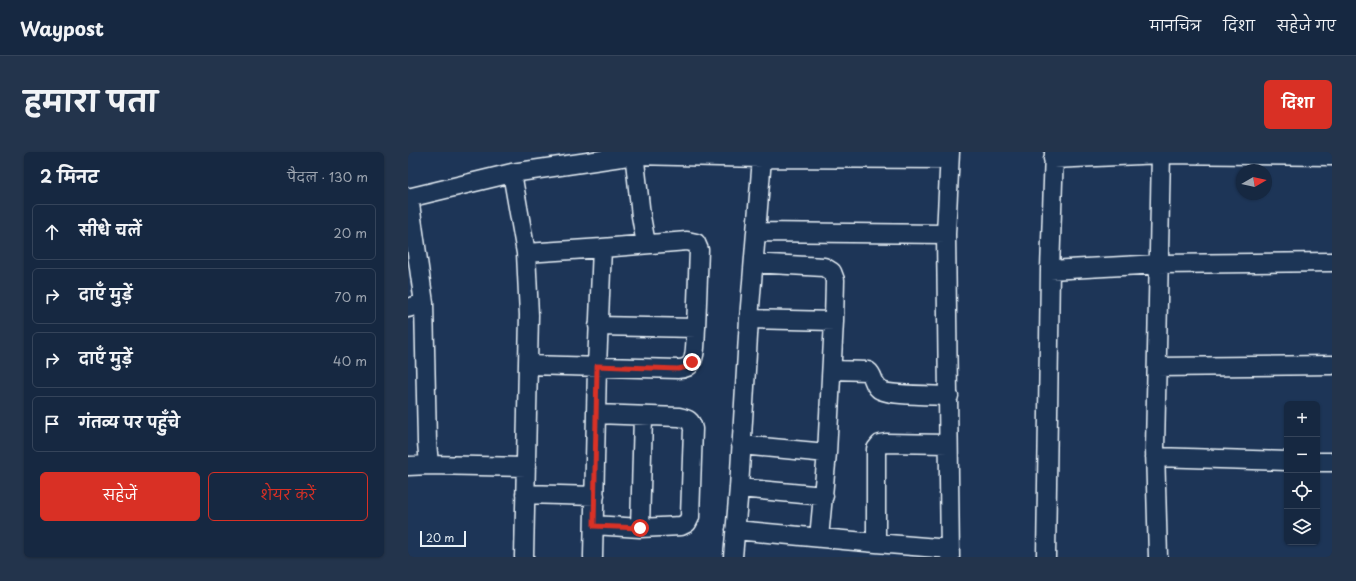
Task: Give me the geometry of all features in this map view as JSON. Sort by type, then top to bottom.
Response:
[{"type":"street","points":[[1158,557],[1155,457],[1161,153]]},
{"type":"street","points":[[1046,557],[1050,270],[1054,156],[1161,153],[1332,156]]},
{"type":"street","points":[[635,154],[641,216],[646,244]]},
{"type":"street","points":[[429,465],[409,197],[512,173],[635,154],[762,158],[950,155],[946,234],[950,553],[735,530]]},
{"type":"street","points":[[733,557],[739,488],[749,319],[762,158]]},
{"type":"street","points":[[512,173],[526,253],[529,315],[524,557]]},
{"type":"street","points":[[757,232],[946,234]]},
{"type":"street","points":[[526,253],[687,241],[696,243],[699,250],[694,355],[692,362],[687,367],[678,369],[528,365]]},
{"type":"street","points":[[593,557],[598,326],[602,248]]},
{"type":"street","points":[[1050,270],[1159,264],[1332,262]]},
{"type":"street","points":[[754,263],[824,267],[832,272],[835,280],[827,453],[819,538]]},
{"type":"street","points":[[749,319],[834,321]]},
{"type":"street","points":[[598,326],[696,328]]},
{"type":"street","points":[[1156,366],[1332,365]]},
{"type":"street","points":[[832,370],[868,371],[878,388],[882,391],[891,393],[949,396]]},
{"type":"street","points":[[594,526],[640,528],[681,526],[687,523],[690,517],[693,429],[691,422],[688,419],[679,417],[596,414]]},
{"type":"street","points":[[640,528],[644,416]]},
{"type":"street","points":[[876,544],[876,448],[880,444],[886,443],[948,444]]},
{"type":"street","points":[[741,445],[827,453]]},
{"type":"street","points":[[1155,457],[1284,461]]},
{"type":"street","points":[[1320,462],[1332,462]]},
{"type":"street","points":[[408,466],[526,467]]},
{"type":"street","points":[[739,488],[824,496]]},
{"type":"street","points":[[525,494],[595,496]]},
{"type":"route","points":[[640,528],[594,526],[597,366],[678,369],[687,367],[692,362]]}]
